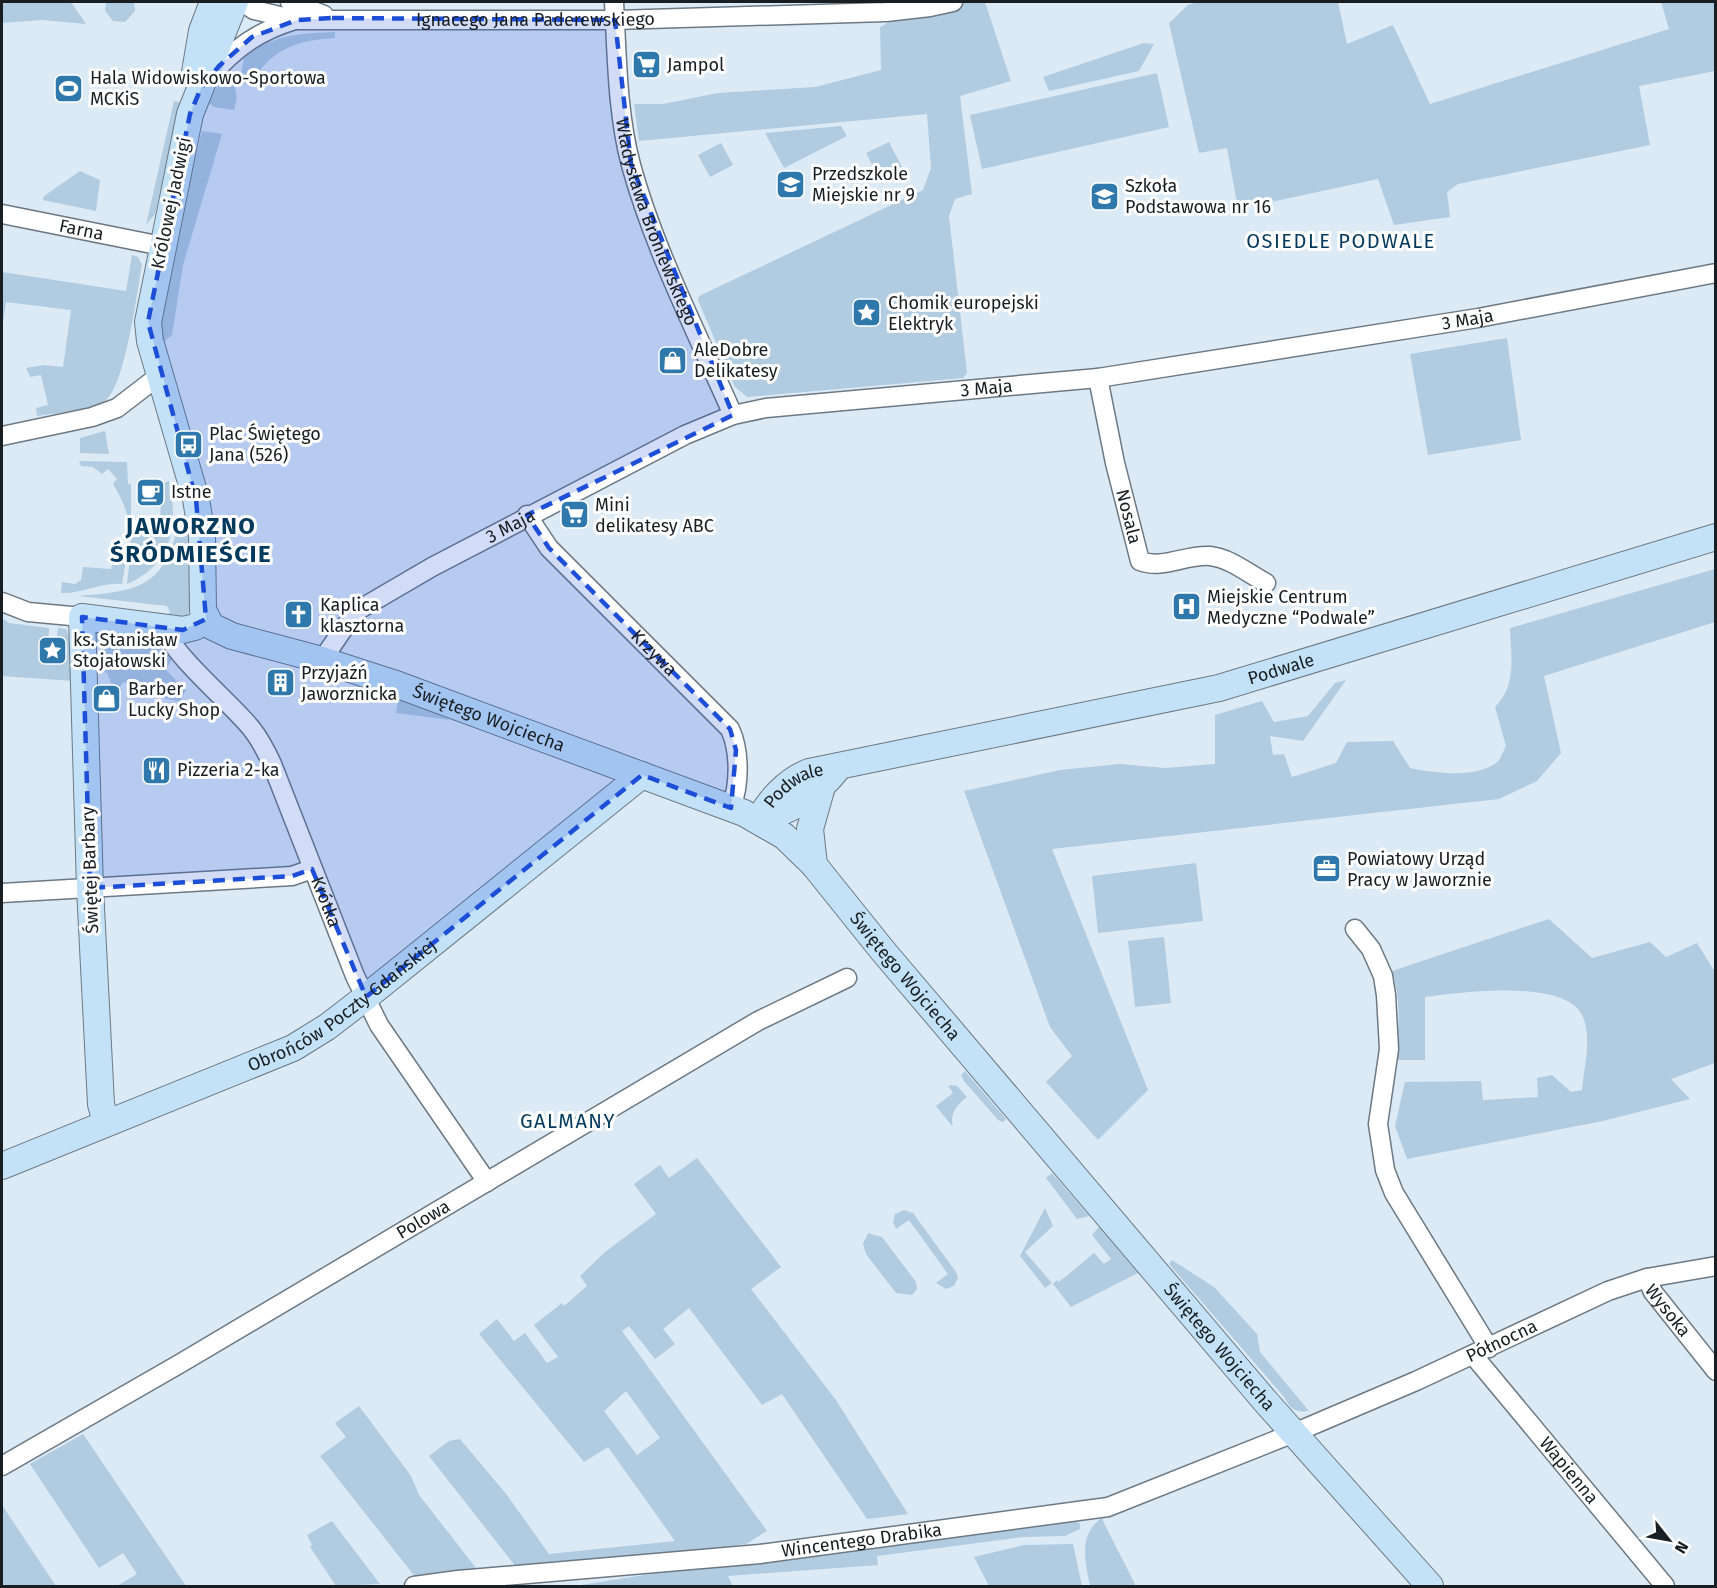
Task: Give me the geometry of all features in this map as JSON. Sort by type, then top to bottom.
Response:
[{"type":"street","points":[[190,114],[202,31],[213,2]]},
{"type":"street","name":"Królowej Jadwigi","points":[[206,620],[203,610],[200,517],[150,341],[149,311],[190,114],[235,2]]},
{"type":"street","name":"Ignacego Jana Paderewskiego","points":[[242,2],[254,10],[297,20]]},
{"type":"street","name":"Ignacego Jana Paderewskiego","points":[[290,2],[332,18]]},
{"type":"street","name":"Ignacego Jana Paderewskiego","points":[[201,88],[226,58],[243,44],[263,31],[297,20],[332,18],[393,20],[614,10],[886,12],[953,2]]},
{"type":"street","name":"Władysława Broniewskiego","points":[[614,10],[621,104],[631,164],[645,210],[733,415]]},
{"type":"street","name":"Farna","points":[[2,214],[162,246]]},
{"type":"street","name":"3 Maja","points":[[322,660],[355,612],[527,515],[685,435],[733,415],[766,408],[1098,378],[1478,318],[1716,273]]},
{"type":"street","points":[[2,436],[92,417],[117,408],[160,375]]},
{"type":"street","name":"Nosala","points":[[1098,378],[1115,463],[1140,561],[1152,565],[1212,556],[1266,583]]},
{"type":"street","name":"Krzywa","points":[[527,515],[549,548],[730,729],[736,750],[736,795],[731,808]]},
{"type":"street","name":"Podwale","points":[[759,820],[767,803],[799,776],[950,742],[1219,688],[1716,537]]},
{"type":"street","points":[[2,602],[28,612],[183,630],[195,627],[206,620]]},
{"type":"street","name":"Świętej Barbary","points":[[82,617],[90,888],[100,1104],[106,1123]]},
{"type":"street","name":"Świętego Wojciecha","points":[[206,620],[211,626],[232,636],[322,660],[403,687],[731,808],[759,820],[794,844],[1294,1433],[1430,1587]]},
{"type":"street","name":"Krótka","points":[[164,627],[188,662],[251,728],[261,743],[272,764],[312,869],[379,1024],[487,1182]]},
{"type":"street","name":"Podwale","points":[[759,820],[783,812],[821,789],[838,768]]},
{"type":"street","name":"Obrońców Poczty Gdańskiej","points":[[2,1166],[293,1048],[327,1027],[366,997],[642,775]]},
{"type":"street","name":"Podwale","points":[[813,865],[810,829],[821,789]]},
{"type":"street","points":[[2,893],[292,876],[312,869]]},
{"type":"street","name":"Wapienna","points":[[1355,929],[1371,949],[1383,976],[1386,995],[1389,1049],[1378,1124],[1385,1170],[1394,1193],[1481,1352],[1665,1587]]},
{"type":"street","name":"Polowa","points":[[2,1467],[758,1021],[847,978]]},
{"type":"street","name":"Północna","points":[[1294,1433],[1481,1352],[1608,1291],[1647,1278],[1716,1266]]},
{"type":"street","name":"Wysoka","points":[[1647,1278],[1653,1292],[1716,1371]]},
{"type":"street","name":"Wincentego Drabika","points":[[414,1587],[458,1580],[760,1554],[1108,1507],[1294,1433]]},
{"type":"highlighted area","points":[[332,18],[615,20],[631,164],[733,415],[527,515],[549,548],[730,729],[736,750],[731,808],[642,775],[366,997],[312,869],[292,876],[90,888],[82,617],[183,630],[206,619],[196,499],[148,322],[190,114],[201,88],[219,66],[252,37],[297,20]]},
{"type":"shaded area","points":[[2,2],[71,2],[86,24],[42,20],[2,23]]},
{"type":"shaded area","points":[[106,2],[134,2],[135,11],[125,22],[113,21],[105,11]]},
{"type":"shaded area","points":[[953,2],[985,2],[1011,81],[960,96],[972,194],[955,199],[949,216],[967,373],[963,378],[747,397],[735,387],[698,300],[699,296],[923,190],[931,168],[927,114],[639,141],[634,104],[663,104],[718,93],[815,87],[881,70],[880,27],[901,16]]},
{"type":"shaded area","points":[[1198,2],[1338,2],[1347,44],[1393,25],[1430,104],[1669,29],[1661,2],[1715,2],[1715,71],[1639,86],[1650,145],[1458,184],[1447,192],[1450,217],[1394,225],[1378,179],[1238,209],[1227,148],[1199,153],[1169,23],[1188,5]]},
{"type":"shaded area","points":[[335,32],[335,38],[308,41],[274,56],[257,75],[251,88],[240,80],[244,58],[265,44],[287,37]]},
{"type":"shaded area","points":[[1144,43],[1154,44],[1139,71],[1049,91],[1043,77]]},
{"type":"shaded area","points":[[1157,73],[1169,127],[982,169],[970,115]]},
{"type":"shaded area","points":[[223,74],[236,90],[234,110],[214,107],[209,103]]},
{"type":"shaded area","points":[[174,101],[180,102],[155,214],[146,225]]},
{"type":"shaded area","points":[[841,126],[847,136],[784,168],[765,133]]},
{"type":"shaded area","points":[[202,131],[222,134],[183,265],[172,335],[161,344],[159,333],[185,198]]},
{"type":"shaded area","points":[[889,142],[903,169],[880,180],[866,153]]},
{"type":"shaded area","points":[[721,143],[733,165],[710,177],[698,155]]},
{"type":"shaded area","points":[[80,171],[100,180],[96,211],[43,200],[44,196]]},
{"type":"shaded area","points":[[132,255],[138,257],[142,265],[129,338],[119,378],[112,392],[105,401],[91,407],[37,416],[36,408],[48,405],[41,375],[30,377],[26,368],[44,365],[63,367],[71,310],[6,302],[2,328],[2,272],[126,291]]},
{"type":"shaded area","points":[[1507,338],[1521,440],[1428,455],[1410,354]]},
{"type":"shaded area","points":[[105,431],[109,454],[80,453],[80,438]]},
{"type":"shaded area","points":[[79,461],[127,462],[128,484],[131,484],[131,525],[134,531],[159,537],[162,484],[169,481],[173,514],[169,542],[163,555],[154,566],[127,584],[131,532],[126,510],[113,484],[117,479],[108,469],[102,474],[93,467],[81,466]]},
{"type":"shaded area","points":[[190,527],[191,607],[186,619],[161,620],[170,612],[167,606],[79,596],[115,592],[143,584],[163,565],[171,550],[177,530]]},
{"type":"shaded area","points":[[128,547],[122,584],[61,593],[62,582],[75,584],[81,580],[83,567],[111,569],[115,553]]},
{"type":"shaded area","points":[[1715,569],[1715,622],[1544,676],[1561,753],[1537,781],[1499,799],[1052,849],[1148,1090],[1098,1140],[1046,1082],[1072,1056],[1050,1027],[964,791],[1060,770],[1120,764],[1165,768],[1215,764],[1215,715],[1262,701],[1274,722],[1308,716],[1335,683],[1346,680],[1303,741],[1270,736],[1273,755],[1284,754],[1292,777],[1336,763],[1347,742],[1393,741],[1410,768],[1442,773],[1478,771],[1497,762],[1506,746],[1495,707],[1510,680],[1510,628]]},
{"type":"shaded area","points":[[4,619],[9,623],[49,628],[48,653],[55,652],[58,628],[66,629],[70,640],[73,681],[2,676],[2,624]]},
{"type":"shaded area","points":[[96,632],[154,640],[172,659],[166,670],[186,690],[180,702],[139,692],[139,687],[123,682],[120,687],[111,683],[107,673],[93,669],[92,653],[101,655],[102,648],[94,646]]},
{"type":"shaded area","points":[[398,699],[424,707],[450,720],[396,713]]},
{"type":"shaded area","points":[[1196,863],[1203,921],[1098,933],[1092,876]]},
{"type":"shaded area","points":[[1549,919],[1592,958],[1650,942],[1666,957],[1697,943],[1713,969],[1715,968],[1715,1063],[1671,1079],[1690,1099],[1603,1121],[1407,1159],[1395,1126],[1405,1082],[1481,1081],[1483,1100],[1538,1097],[1537,1078],[1552,1075],[1571,1092],[1582,1090],[1587,1044],[1583,1017],[1573,1005],[1556,997],[1535,992],[1486,991],[1425,997],[1425,1060],[1395,1060],[1399,1015],[1392,971]]},
{"type":"shaded area","points":[[1164,937],[1171,1003],[1135,1007],[1128,941]]},
{"type":"shaded area","points":[[965,1071],[1006,1119],[1003,1122],[998,1120],[964,1081],[961,1075]]},
{"type":"shaded area","points":[[948,1086],[957,1086],[967,1097],[955,1110],[952,1118],[953,1127],[936,1106],[953,1093]]},
{"type":"shaded area","points":[[697,1158],[781,1267],[751,1289],[836,1400],[908,1514],[867,1519],[782,1394],[762,1405],[689,1308],[663,1329],[675,1344],[655,1359],[629,1326],[622,1331],[767,1531],[746,1544],[669,1555],[516,1567],[429,1456],[449,1441],[460,1439],[507,1495],[549,1554],[675,1541],[608,1447],[584,1462],[479,1334],[497,1319],[514,1341],[525,1333],[547,1363],[558,1357],[534,1325],[562,1303],[564,1306],[587,1286],[580,1276],[605,1252],[656,1214],[634,1184],[660,1165],[669,1178]],"holes":[[[626,1391],[660,1438],[637,1455],[604,1411]]]},
{"type":"shaded area","points":[[1052,1173],[1089,1216],[1077,1219],[1046,1178]]},
{"type":"shaded area","points":[[1045,1208],[1053,1226],[1025,1252],[1052,1283],[1045,1288],[1020,1256]]},
{"type":"shaded area","points":[[904,1210],[913,1213],[956,1272],[958,1278],[954,1286],[946,1289],[936,1283],[948,1274],[909,1220],[896,1229],[893,1222],[895,1214]]},
{"type":"shaded area","points":[[1099,1227],[1138,1273],[1071,1307],[1053,1284],[1057,1280],[1059,1282],[1094,1253],[1104,1264],[1111,1259],[1092,1235]]},
{"type":"shaded area","points":[[868,1233],[882,1237],[916,1282],[917,1289],[912,1295],[896,1293],[866,1254],[863,1244]]},
{"type":"shaded area","points":[[1172,1260],[1214,1287],[1257,1334],[1260,1352],[1309,1411],[1300,1411],[1291,1407],[1169,1264]]},
{"type":"shaded area","points":[[359,1406],[411,1476],[419,1495],[480,1573],[416,1578],[320,1456],[346,1437],[335,1423]]},
{"type":"shaded area","points":[[83,1434],[186,1586],[117,1586],[137,1574],[123,1553],[99,1568],[30,1464]]},
{"type":"shaded area","points":[[2,1505],[56,1586],[2,1586]]},
{"type":"shaded area","points":[[1102,1518],[1136,1586],[1090,1586],[1085,1558],[1086,1540],[1094,1525]]},
{"type":"shaded area","points":[[1075,1520],[1080,1524],[1080,1529],[1065,1536],[1024,1537],[877,1556],[878,1565],[728,1576],[733,1586],[575,1586],[676,1570]]},
{"type":"shaded area","points":[[332,1521],[380,1584],[336,1586],[310,1547],[312,1545],[307,1535]]},
{"type":"shaded area","points":[[1073,1544],[1082,1586],[989,1586],[974,1557],[1024,1545]]},
{"type":"place","name":"Jampol","points":[[646,65]]},
{"type":"place","name":"Hala Widowiskowo-Sportowa MCKiS","points":[[69,88]]},
{"type":"place","name":"Przedszkole Miejskie nr 9","points":[[791,184]]},
{"type":"place","name":"Szkoła Podstawowa nr 16","points":[[1104,196]]},
{"type":"place","name":"Chomik europejski Elektryk","points":[[867,313]]},
{"type":"place","name":"AleDobre Delikatesy","points":[[673,360]]},
{"type":"place","name":"Plac Świętego Jana (526)","points":[[188,444]]},
{"type":"place","name":"Istne","points":[[150,492]]},
{"type":"place","name":"Mini delikatesy ABC","points":[[574,515]]},
{"type":"place","name":"Miejskie Centrum Medyczne “Podwale”","points":[[1186,607]]},
{"type":"place","name":"Kaplica klasztorna","points":[[299,615]]},
{"type":"place","name":"ks. Stanisław Stojałowski","points":[[52,650]]},
{"type":"place","name":"Przyjaźń Jaworznicka","points":[[280,683]]},
{"type":"place","name":"Barber Lucky Shop","points":[[107,699]]},
{"type":"place","name":"Pizzeria 2-ka","points":[[156,770]]},
{"type":"place","name":"Powiatowy Urząd Pracy w Jaworznie","points":[[1326,869]]},
{"type":"district","name":"OSIEDLE PODWALE","points":[[1341,241]]},
{"type":"district","name":"JAWORZNO ŚRÓDMIEŚCIE","points":[[191,540]]},
{"type":"district","name":"GALMANY","points":[[568,1121]]}]
